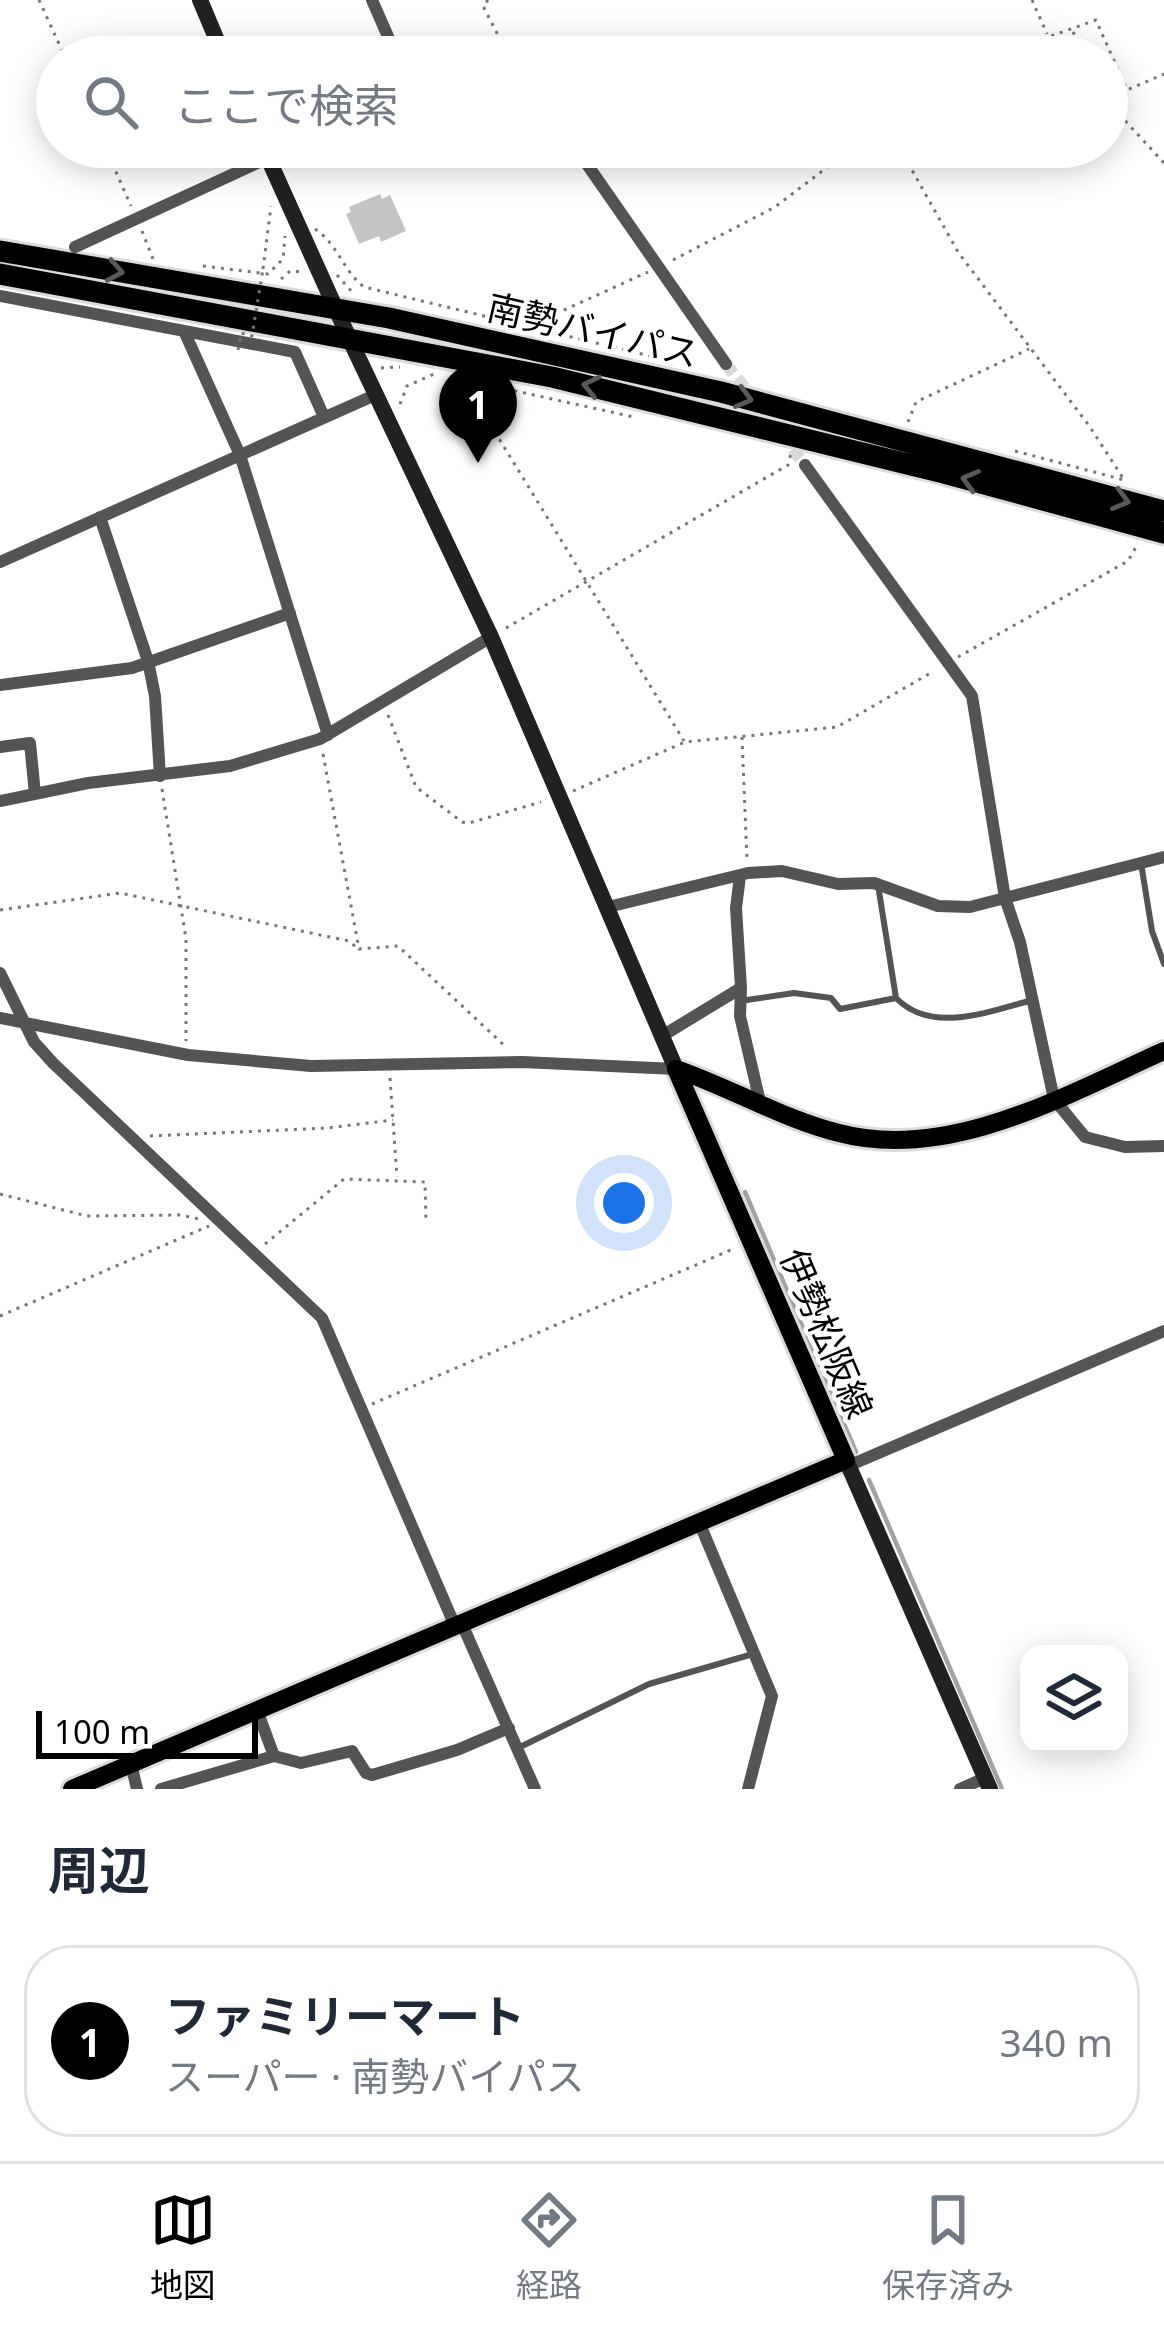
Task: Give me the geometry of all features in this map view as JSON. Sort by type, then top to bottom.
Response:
[{"type":"highway","name":"南勢バイパス","points":[[0,251],[334,306],[721,392],[1164,511]]},
{"type":"highway","name":"南勢バイパス","points":[[0,274],[650,400],[1164,532]]},
{"type":"main road","points":[[676,1069],[818,1128],[898,1142],[949,1134],[1054,1100],[1164,1051]]},
{"type":"main road","name":"伊勢松阪線","points":[[73,1789],[846,1460],[676,1069]]},
{"type":"street","points":[[200,0],[215,36]]},
{"type":"street","points":[[372,0],[388,36]]},
{"type":"street","points":[[75,247],[138,223],[239,168]]},
{"type":"street","points":[[0,1018],[188,1055],[310,1066],[522,1062],[676,1069],[491,637],[273,168]]},
{"type":"street","points":[[590,168],[726,364]]},
{"type":"street","points":[[0,296],[296,352],[324,417]]},
{"type":"street","points":[[184,331],[240,455],[324,737]]},
{"type":"street","points":[[0,562],[375,395]]},
{"type":"street","points":[[805,465],[972,696],[1005,898],[1054,1100],[1075,1127],[1094,1141],[1125,1147],[1164,1146]]},
{"type":"street","points":[[100,517],[148,662],[160,776]]},
{"type":"street","points":[[0,685],[132,668],[290,613]]},
{"type":"street","points":[[0,801],[88,783],[230,766],[324,737],[491,637]]},
{"type":"street","points":[[0,747],[30,743],[35,794]]},
{"type":"street","points":[[608,907],[744,875],[782,871],[838,884],[878,885],[938,907],[970,907],[1164,857]]},
{"type":"street","points":[[744,875],[736,908],[740,1016],[760,1102]]},
{"type":"street","points":[[0,973],[34,1042],[53,1063],[216,1224],[254,1252],[322,1318],[535,1789]]},
{"type":"street","points":[[662,1036],[741,994]]},
{"type":"street","points":[[846,1460],[855,1463],[1164,1331]]},
{"type":"street","points":[[846,1460],[988,1784],[960,1789]]},
{"type":"street","points":[[699,1522],[772,1696],[748,1789]]},
{"type":"street","points":[[257,1711],[274,1756]]},
{"type":"street","points":[[161,1789],[274,1756],[301,1763],[352,1751],[366,1773],[373,1774],[405,1768],[508,1728]]},
{"type":"street","points":[[131,1764],[137,1789]]},
{"type":"lane","points":[[1141,862],[1152,931],[1164,964]]},
{"type":"lane","points":[[878,885],[896,998],[918,1014],[942,1018],[978,1015],[1033,1000]]},
{"type":"lane","points":[[741,994],[831,998],[840,1009],[896,998]]},
{"type":"lane","points":[[518,1748],[649,1684],[755,1653]]},
{"type":"path","points":[[39,0],[55,36]]},
{"type":"path","points":[[488,0],[482,6],[498,36]]},
{"type":"path","points":[[1032,0],[1048,36],[1096,20],[1103,36]]},
{"type":"path","points":[[1071,28],[1075,36]]},
{"type":"path","points":[[1128,90],[1164,74]]},
{"type":"path","points":[[1128,124],[1164,163]]},
{"type":"path","points":[[114,168],[153,259]]},
{"type":"path","points":[[529,326],[775,207],[826,168]]},
{"type":"path","points":[[911,168],[958,252],[1106,449],[1124,480]]},
{"type":"path","points":[[238,350],[241,333],[252,336],[272,208]]},
{"type":"path","points":[[908,422],[916,402],[1030,348]]},
{"type":"path","points":[[400,406],[407,386],[434,374]]},
{"type":"path","points":[[633,417],[473,382],[476,401],[685,742]]},
{"type":"path","points":[[491,637],[788,465],[791,452]]},
{"type":"path","points":[[382,702],[416,788],[469,823],[561,796],[685,742],[837,727],[1129,561],[1137,545]]},
{"type":"path","points":[[742,736],[744,875]]},
{"type":"path","points":[[324,737],[359,949]]},
{"type":"path","points":[[160,776],[186,939],[188,1055]]},
{"type":"path","points":[[0,910],[120,893],[349,941],[359,949],[398,946],[522,1062]]},
{"type":"path","points":[[389,1064],[397,1178]]},
{"type":"path","points":[[132,1136],[271,1132],[393,1120]]},
{"type":"path","points":[[254,1252],[344,1179],[424,1182],[427,1222]]},
{"type":"path","points":[[0,1194],[70,1213],[180,1215],[216,1224]]},
{"type":"path","points":[[0,1316],[216,1224]]},
{"type":"path","points":[[362,1408],[751,1241]]},
{"type":"building","points":[[380,194],[382,199],[390,195],[406,231],[381,242],[379,236],[359,244],[346,214],[351,212],[349,207]]},
{"type":"waterway","points":[[745,1192],[856,1452]]},
{"type":"waterway","points":[[869,1480],[1002,1789]]},
{"type":"tunnel","points":[[726,364],[805,465]]},
{"type":"place","name":"ファミリーマート","points":[[478,463]]}]
